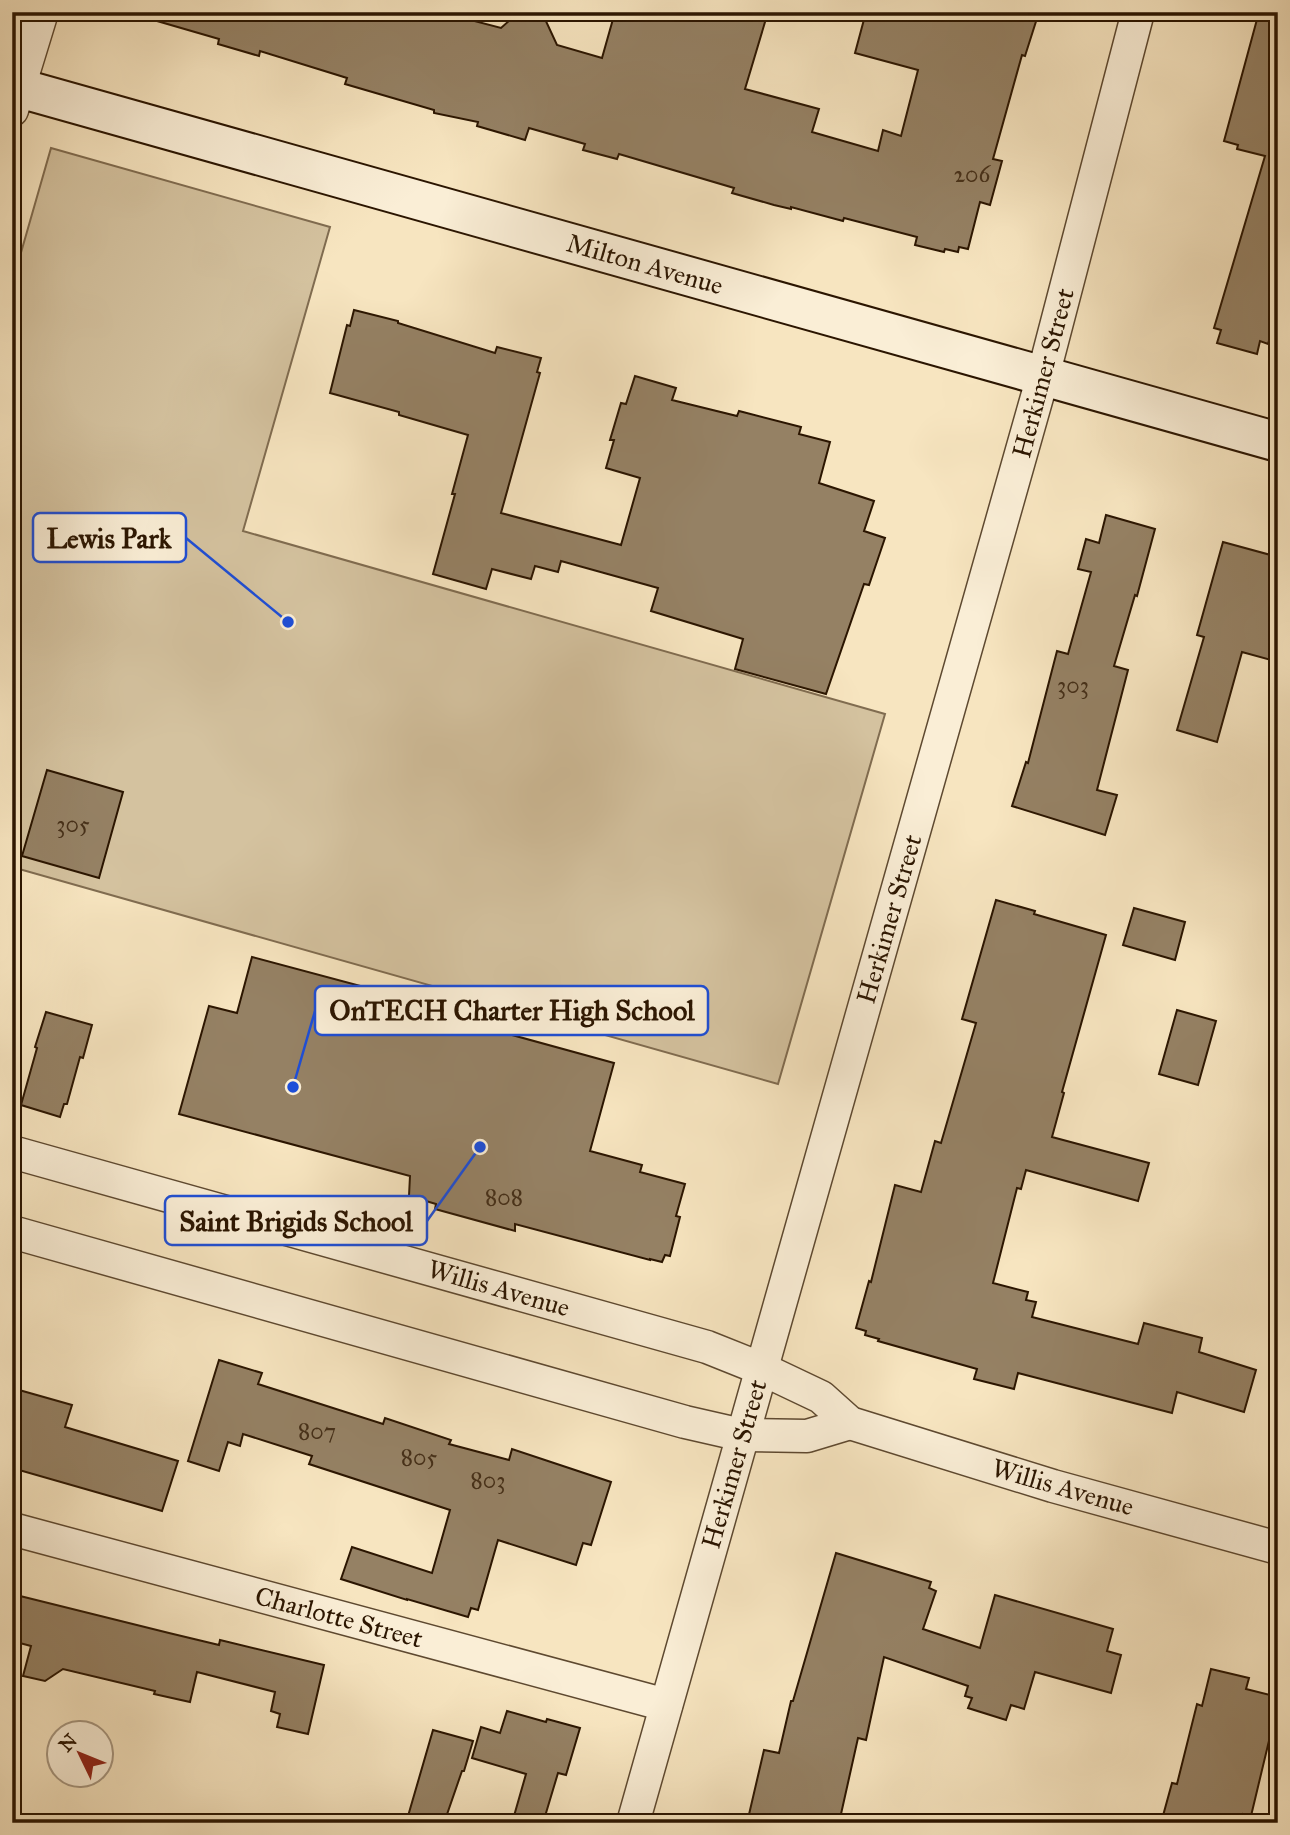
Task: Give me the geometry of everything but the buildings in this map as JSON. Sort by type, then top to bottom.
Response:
[{"type":"street","points":[[14,95],[42,12]]},
{"type":"street","name":"Herkimer Street","points":[[632,1823],[1043,376],[1138,12]]},
{"type":"street","name":"Milton Avenue","points":[[14,95],[1278,442]]},
{"type":"street","name":"Willis Avenue","points":[[12,1152],[707,1347],[821,1397],[850,1423],[1053,1486],[1278,1548]]},
{"type":"street","points":[[12,1232],[685,1422],[742,1434],[807,1436],[850,1423]]},
{"type":"street","name":"Charlotte Street","points":[[12,1529],[666,1705]]},
{"type":"shaded area","points":[[51,148],[330,227],[243,531],[885,714],[778,1084],[12,867],[12,284]]},
{"type":"place","name":"Lewis Park","points":[[288,622]]},
{"type":"place","name":"OnTECH Charter High School","points":[[293,1087]]},
{"type":"place","name":"Saint Brigids School","points":[[480,1147]]}]
